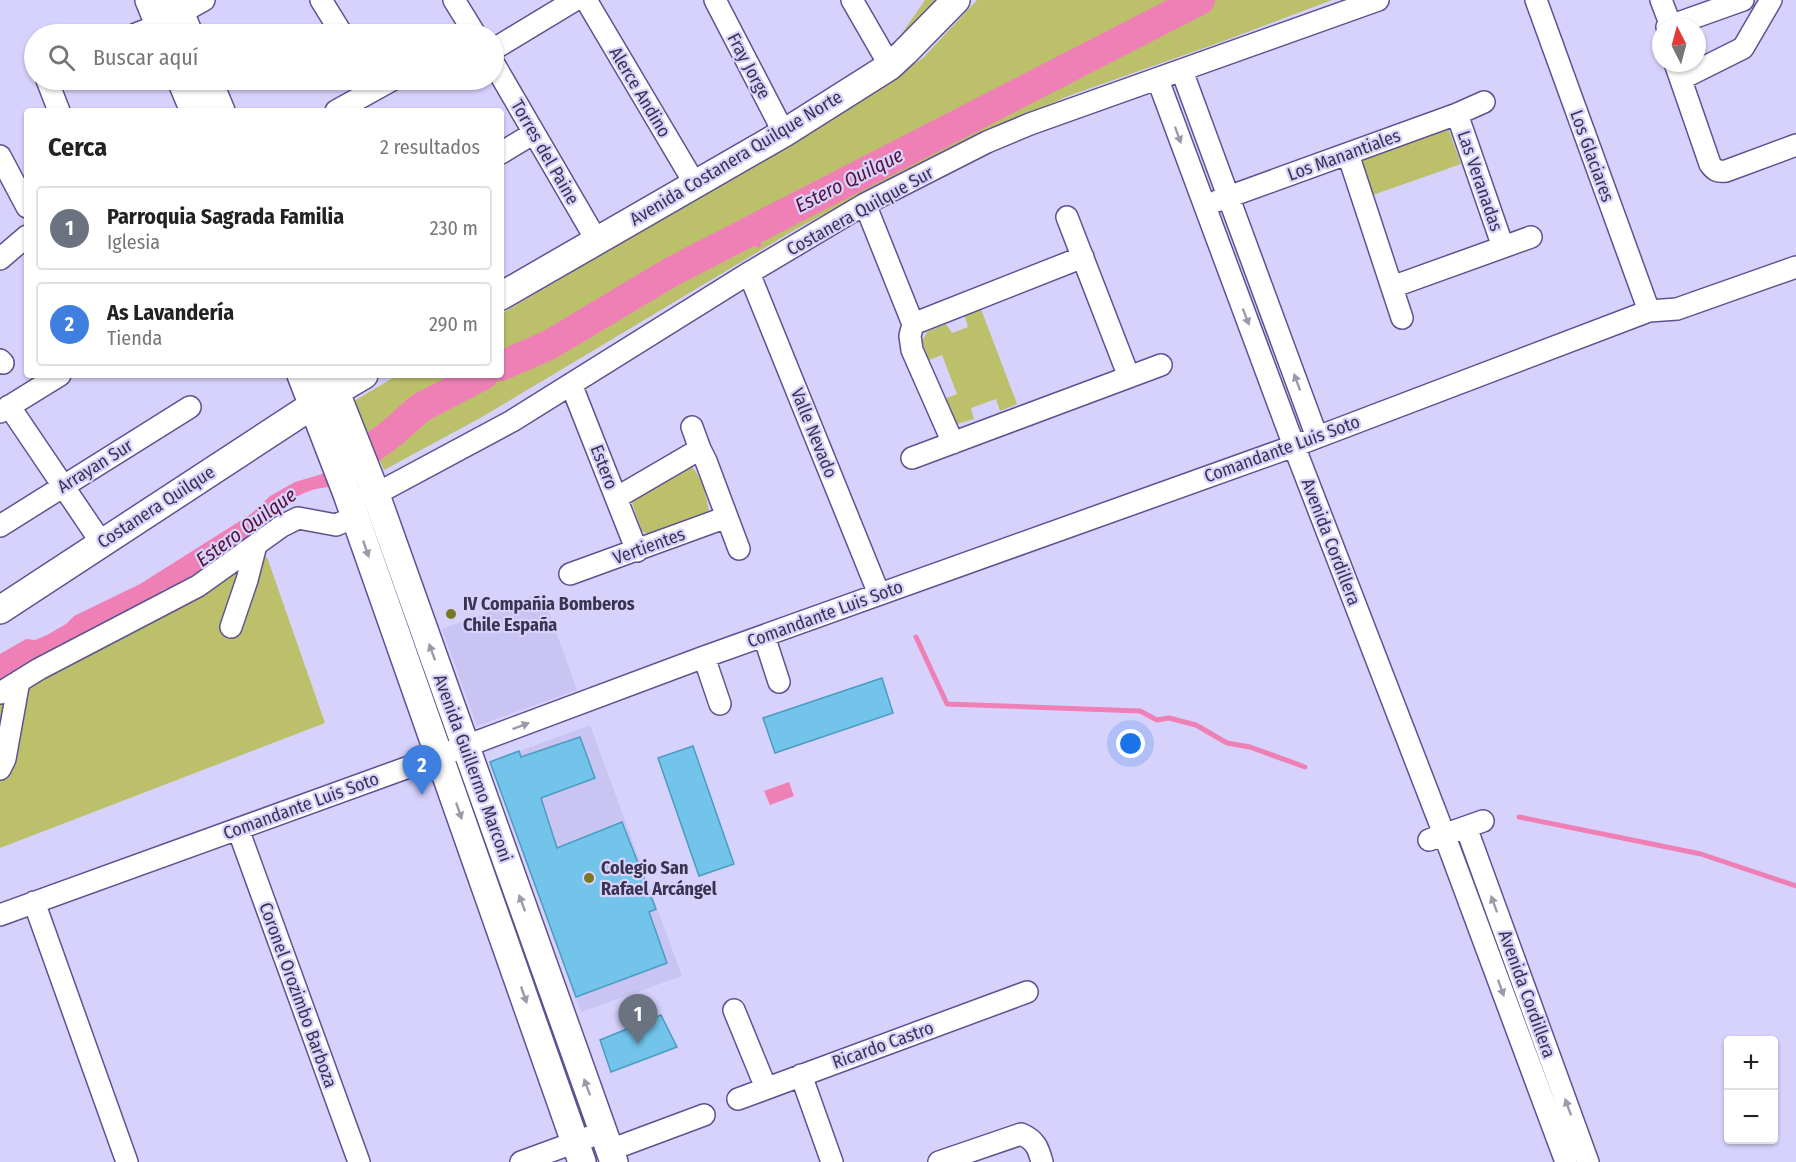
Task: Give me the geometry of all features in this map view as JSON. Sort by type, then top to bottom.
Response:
[{"type":"main road","name":"Avenida Costanera Quilque Norte","points":[[504,294],[784,133],[890,66],[956,0]]},
{"type":"main road","points":[[185,90],[193,108]]},
{"type":"main road","points":[[212,90],[220,108]]},
{"type":"main road","name":"Avenida Guillermo Marconi","points":[[306,378],[325,391],[355,440],[374,488],[609,1148]]},
{"type":"main road","points":[[325,391],[357,378]]},
{"type":"main road","name":"Avenida Guillermo Marconi","points":[[325,391],[332,453],[579,1153]]},
{"type":"main road","name":"Costanera Quilque","points":[[0,610],[325,391]]},
{"type":"main road","points":[[395,630],[421,620]]},
{"type":"street","points":[[165,20],[204,0]]},
{"type":"street","points":[[321,0],[336,24]]},
{"type":"street","points":[[454,0],[467,24]]},
{"type":"street","points":[[504,43],[575,0]]},
{"type":"street","name":"Alerce Andino","points":[[586,0],[695,184]]},
{"type":"street","name":"Fray Jorge","points":[[715,0],[784,133]]},
{"type":"street","points":[[852,0],[890,66]]},
{"type":"street","name":"Costanera Quilque Sur","points":[[374,488],[512,421],[749,273],[865,204],[987,142],[1030,124],[1378,0]]},
{"type":"street","name":"Los Glaciares","points":[[1536,0],[1649,311]]},
{"type":"street","points":[[1661,0],[1667,18]]},
{"type":"street","points":[[1692,18],[1743,0]]},
{"type":"street","points":[[1706,61],[1743,48],[1771,0]]},
{"type":"street","points":[[1182,71],[1317,437]]},
{"type":"street","points":[[1678,72],[1713,169],[1719,172],[1726,171],[1795,142]]},
{"type":"street","name":"Avenida Cordillera","points":[[1158,80],[1437,837],[1566,1162]]},
{"type":"street","name":"Torres del Paine","points":[[504,81],[597,241]]},
{"type":"street","points":[[51,90],[58,108]]},
{"type":"street","points":[[341,108],[368,90]]},
{"type":"street","name":"Los Manantiales","points":[[1204,206],[1457,114],[1484,102]]},
{"type":"street","name":"Las Veranadas","points":[[1457,114],[1503,247]]},
{"type":"street","points":[[504,151],[534,133]]},
{"type":"street","points":[[1348,154],[1402,318]]},
{"type":"street","points":[[0,156],[24,201]]},
{"type":"street","points":[[865,204],[913,324],[909,336],[912,350],[953,443]]},
{"type":"street","points":[[1067,217],[1129,377]]},
{"type":"street","name":"Las Veranadas","points":[[1392,287],[1531,237]]},
{"type":"street","points":[[0,259],[24,244]]},
{"type":"street","points":[[913,324],[1083,257]]},
{"type":"street","points":[[1649,311],[1677,309],[1796,267]]},
{"type":"street","name":"Valle Nevado","points":[[749,273],[879,594]]},
{"type":"street","name":"Comandante Luis Soto","points":[[0,915],[440,756],[704,657],[1294,446],[1649,311]]},
{"type":"street","points":[[912,458],[1161,365]]},
{"type":"street","points":[[55,378],[4,409],[64,485],[101,542]]},
{"type":"street","name":"Estero","points":[[572,384],[637,551]]},
{"type":"street","name":"Arrayan Sur","points":[[0,526],[190,407]]},
{"type":"street","points":[[692,427],[739,549]]},
{"type":"street","points":[[616,498],[700,449]]},
{"type":"street","points":[[0,693],[39,669],[198,586],[282,526],[298,518],[336,525],[351,505]]},
{"type":"street","name":"Vertientes","points":[[570,574],[727,517]]},
{"type":"street","points":[[231,627],[256,545]]},
{"type":"street","points":[[764,636],[779,682]]},
{"type":"street","points":[[704,657],[720,704]]},
{"type":"street","points":[[0,769],[5,759],[20,681]]},
{"type":"street","name":"Avenida Cordillera","points":[[1437,837],[1474,824],[1588,1162]]},
{"type":"street","name":"Coronel Orozimbo Barboza","points":[[238,829],[358,1162]]},
{"type":"street","points":[[34,902],[127,1162]]},
{"type":"street","name":"Ricardo Castro","points":[[738,1099],[1027,992]]},
{"type":"street","points":[[734,1010],[766,1088]]},
{"type":"street","points":[[801,1075],[832,1162]]},
{"type":"street","points":[[521,1162],[609,1148],[704,1115]]},
{"type":"street","points":[[939,1162],[963,1158],[1021,1134],[1030,1138],[1039,1151],[1042,1162]]},
{"type":"shaded area","points":[[542,593],[577,690],[477,726],[442,629]]},
{"type":"shaded area","name":"Colegio San Rafael Arcángel","points":[[590,725],[682,976],[581,1012],[490,762]]},
{"type":"green space","points":[[925,0],[941,0],[892,48]]},
{"type":"green space","points":[[977,0],[1332,0],[1071,95],[951,147],[798,228],[482,417],[384,470],[354,401],[393,378],[504,378],[504,312],[851,107],[923,58]]},
{"type":"green space","points":[[1447,125],[1461,164],[1370,196],[1356,156]]},
{"type":"green space","points":[[981,309],[1017,404],[1000,411],[996,399],[971,408],[974,419],[957,424],[946,398],[957,394],[942,355],[929,360],[922,341],[927,332],[946,324],[952,333],[968,327],[964,314]]},
{"type":"green space","points":[[689,464],[703,487],[709,514],[649,535],[642,531],[632,503],[637,495]]},
{"type":"green space","points":[[267,557],[325,723],[0,848],[0,702],[219,578]]},
{"type":"green space","points":[[464,762],[590,1117],[580,1121],[455,765]]},
{"type":"water","points":[[331,464],[338,488],[320,488],[302,494],[280,511],[275,518],[277,523],[188,586],[175,586],[163,590],[152,602],[131,609],[36,658],[0,681],[0,654],[26,639],[35,640],[47,635],[66,624],[74,616],[140,584],[251,514],[270,496],[295,482],[322,474]]},
{"type":"water","points":[[789,782],[794,796],[770,805],[764,791]]},
{"type":"building","points":[[882,678],[893,713],[775,753],[763,718]]},
{"type":"building","name":"Colegio San Rafael Arcángel","points":[[580,737],[595,778],[541,798],[557,848],[622,822],[656,909],[649,912],[667,963],[576,997],[490,762],[519,751],[521,757]]},
{"type":"building","points":[[693,746],[734,864],[699,876],[658,758]]},
{"type":"building","points":[[661,1015],[677,1047],[611,1072],[600,1040]]},
{"type":"waterway","name":"Estero Quilque","points":[[504,365],[549,345],[671,272],[1200,0]]},
{"type":"waterway","points":[[741,236],[759,245]]},
{"type":"waterway","name":"Estero Quilque","points":[[339,472],[392,433],[420,408],[477,378]]},
{"type":"waterway","points":[[916,637],[947,704],[1140,711],[1157,720],[1169,718],[1196,725],[1227,743],[1250,747],[1305,767]]},
{"type":"waterway","points":[[1519,817],[1701,854],[1796,886]]},
{"type":"place","name":"IV Compañia Bomberos Chile España","points":[[451,614]]},
{"type":"place","name":"As Lavandería","points":[[422,795]]},
{"type":"place","name":"Colegio San Rafael Arcángel","points":[[589,878]]},
{"type":"place","name":"Parroquia Sagrada Familia","points":[[638,1044]]}]
